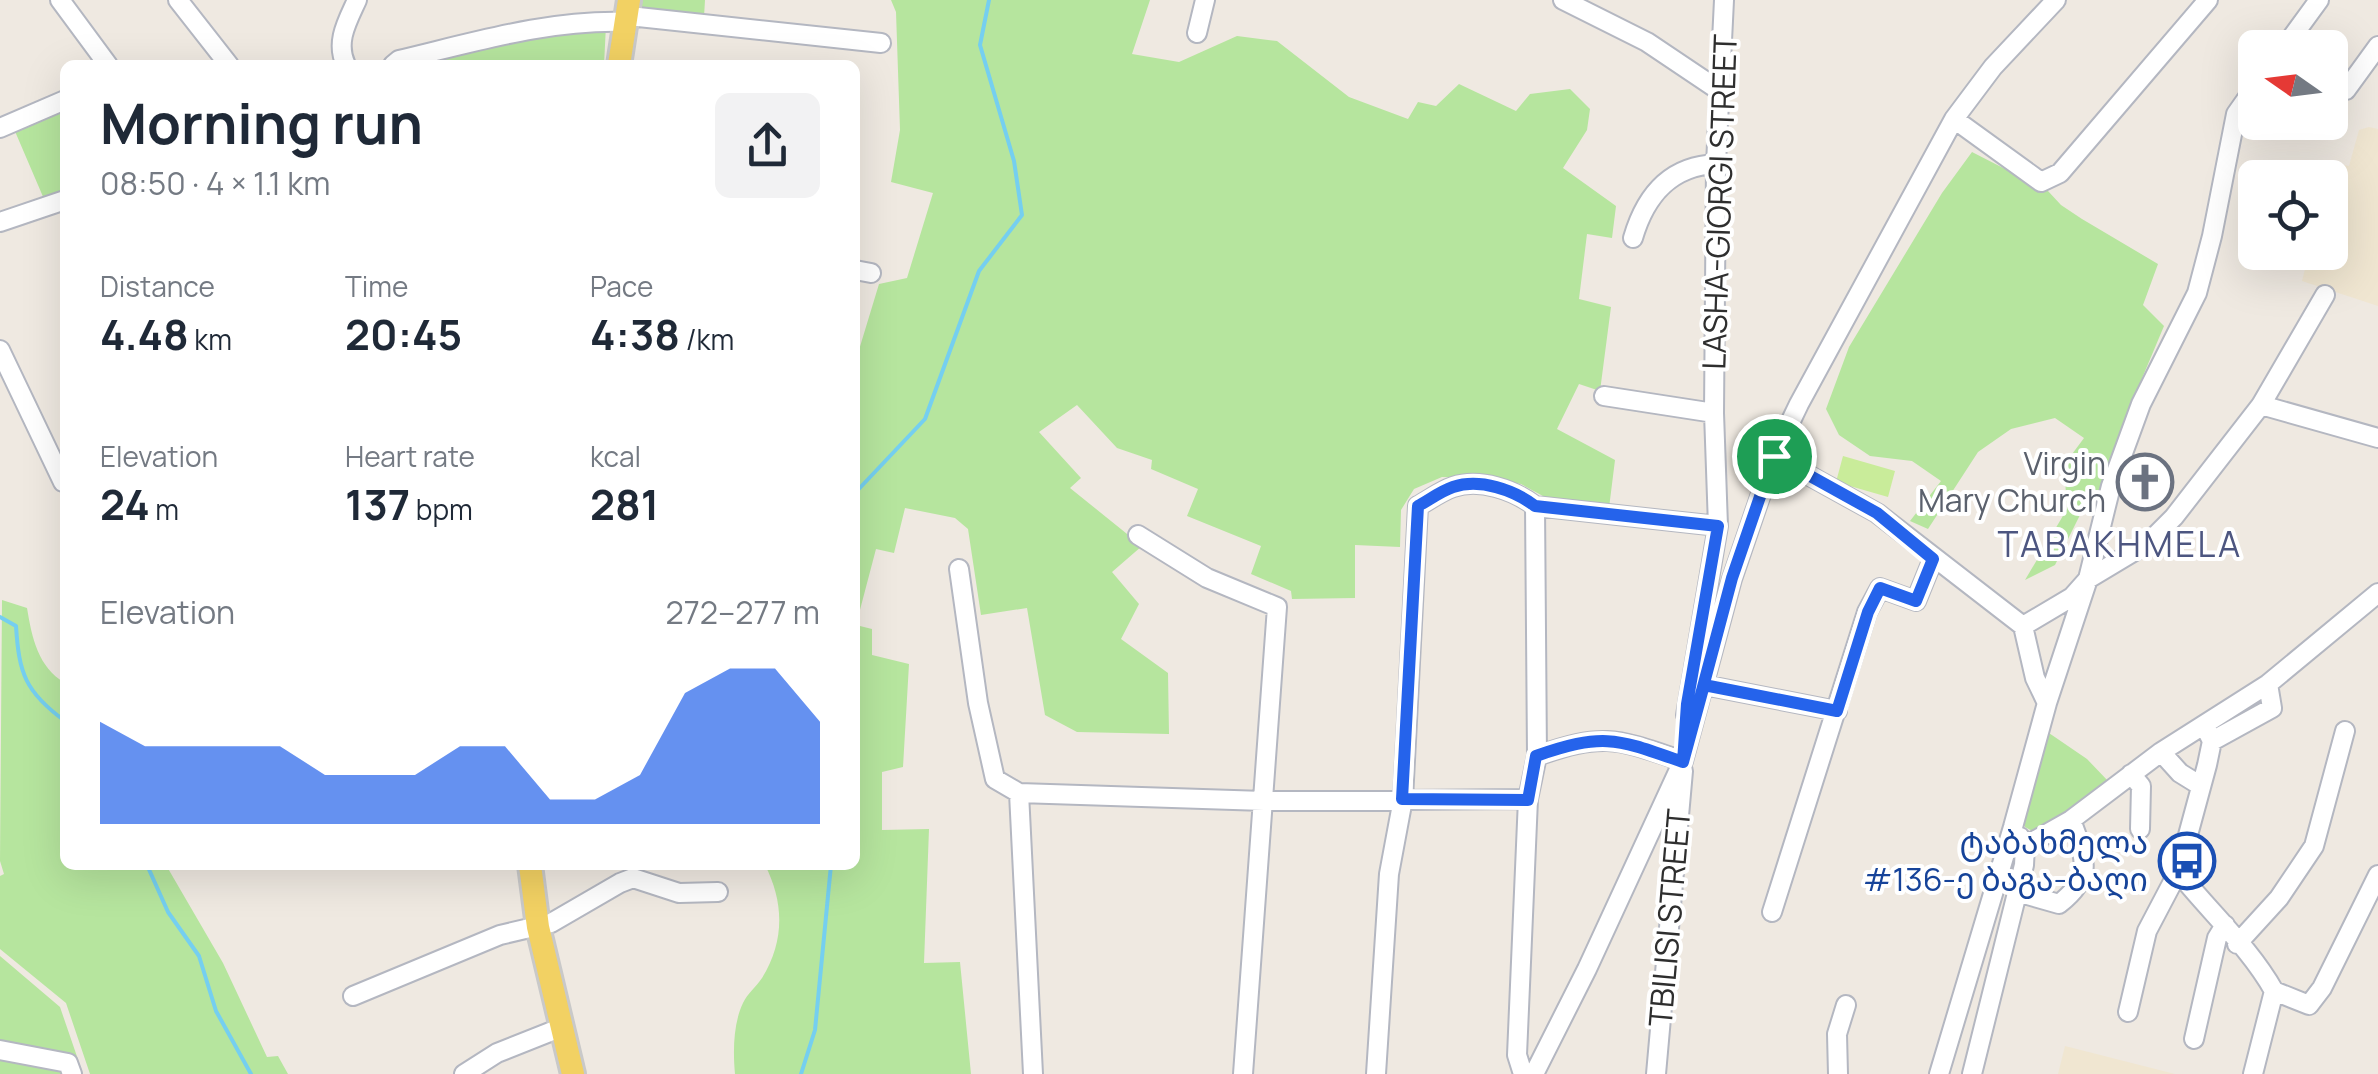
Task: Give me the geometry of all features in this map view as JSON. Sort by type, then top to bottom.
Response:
[{"type":"main road","points":[[619,60],[629,13]]},
{"type":"main road","points":[[531,870],[538,927],[573,1074]]},
{"type":"street","points":[[60,0],[104,60]]},
{"type":"street","points":[[178,0],[226,60]]},
{"type":"street","points":[[343,60],[342,33],[357,0]]},
{"type":"street","points":[[1197,33],[1204,0]]},
{"type":"street","points":[[1563,0],[1647,42],[1720,91]]},
{"type":"street","points":[[1534,1074],[1683,762],[1732,578],[1774,456],[1799,404],[1954,118],[1993,68],[2056,0]]},
{"type":"street","points":[[1954,118],[2041,182],[2060,173],[2208,0]]},
{"type":"street","points":[[2297,30],[2319,0]]},
{"type":"street","name":"LASHA-GIORGI STREET","points":[[1683,762],[1687,704],[1718,526],[1714,413],[1716,164],[1730,4]]},
{"type":"street","points":[[400,60],[519,31],[629,13],[881,44]]},
{"type":"street","points":[[2348,87],[2378,46]]},
{"type":"street","points":[[0,128],[60,102]]},
{"type":"street","points":[[1939,1074],[2046,703],[2088,579],[2111,486],[2141,404],[2196,293],[2238,111]]},
{"type":"street","points":[[1633,238],[1642,209],[1665,182],[1696,165],[1716,164]]},
{"type":"street","points":[[0,222],[60,202]]},
{"type":"street","points":[[2024,626],[2072,596],[2088,579],[2148,542],[2174,517],[2261,405],[2325,295]]},
{"type":"street","points":[[0,350],[60,474]]},
{"type":"street","points":[[1604,396],[1714,413]]},
{"type":"street","points":[[2261,405],[2378,438]]},
{"type":"street","points":[[1774,456],[1877,513],[2024,626],[2035,678],[2046,703]]},
{"type":"street","points":[[1376,1074],[1390,874],[1402,799],[1418,506],[1455,486],[1488,486],[1518,492],[1535,506],[1718,526]]},
{"type":"street","points":[[1524,1074],[1517,1056],[1528,800],[1536,756],[1535,506]]},
{"type":"street","points":[[1138,535],[1208,578],[1278,607],[1242,1074]]},
{"type":"street","points":[[1772,912],[1868,612],[1880,588],[1916,601],[1933,559]]},
{"type":"street","points":[[959,569],[978,703],[995,779],[1019,793],[1264,801],[1528,800]]},
{"type":"street","points":[[2025,846],[2136,780],[2164,757],[2208,733],[2272,708],[2268,684],[2378,593]]},
{"type":"street","points":[[1704,685],[1837,711]]},
{"type":"street","points":[[2237,944],[2279,898],[2314,846],[2346,731]]},
{"type":"street","points":[[2128,1012],[2148,931],[2178,872],[2202,786],[2208,733]]},
{"type":"street","points":[[1536,756],[1599,739],[1620,740],[1683,762]]},
{"type":"street","points":[[2164,757],[2202,786]]},
{"type":"street","name":"TBILISI STREET","points":[[1656,1074],[1683,762]]},
{"type":"street","points":[[2136,780],[2140,829]]},
{"type":"street","points":[[1019,793],[1032,1074]]},
{"type":"street","points":[[2017,892],[2059,904],[2077,890],[2086,862],[2071,820]]},
{"type":"street","points":[[1972,1074],[2025,846],[2013,827]]},
{"type":"street","points":[[2178,872],[2237,944],[2260,965],[2274,991],[2309,1005],[2322,988],[2378,875]]},
{"type":"street","points":[[353,996],[500,935],[551,923],[633,878],[679,893],[718,892]]},
{"type":"street","points":[[2194,1039],[2217,938],[2225,925]]},
{"type":"street","points":[[2253,1074],[2274,991]]},
{"type":"street","points":[[1838,1074],[1837,1034],[1846,1005]]},
{"type":"street","points":[[464,1074],[497,1053],[560,1028]]},
{"type":"street","points":[[0,1050],[68,1062],[72,1074]]},
{"type":"shaded area","points":[[2378,129],[2378,306],[2302,281],[2305,270],[2348,270],[2348,166],[2359,130]]},
{"type":"shaded area","points":[[2065,1046],[2175,1074],[2058,1074]]},
{"type":"green space","points":[[635,0],[705,0],[704,17],[634,11]]},
{"type":"green space","points":[[891,0],[1150,0],[1132,54],[1179,62],[1237,36],[1277,41],[1349,97],[1408,119],[1418,102],[1436,106],[1459,84],[1516,111],[1530,94],[1570,89],[1590,109],[1587,130],[1563,168],[1616,206],[1612,238],[1587,234],[1579,299],[1611,307],[1600,391],[1579,384],[1557,429],[1615,460],[1609,508],[1554,502],[1521,484],[1442,477],[1414,489],[1401,510],[1400,547],[1355,545],[1355,598],[1292,599],[1291,591],[1251,574],[1261,546],[1187,516],[1198,489],[1151,469],[1152,460],[1117,448],[1077,405],[1039,432],[1081,478],[1070,488],[1142,546],[1112,572],[1139,604],[1121,639],[1168,673],[1169,734],[1077,732],[1045,715],[1027,608],[981,615],[968,529],[955,518],[905,508],[894,553],[876,549],[860,610],[860,347],[879,284],[907,278],[933,193],[891,182],[900,130],[896,12]]},
{"type":"green space","points":[[582,22],[606,25],[604,60],[423,60]]},
{"type":"green space","points":[[60,110],[60,194],[44,199],[14,129]]},
{"type":"green space","points":[[1972,152],[2048,191],[2082,219],[2158,264],[2143,305],[2164,326],[2127,414],[2103,486],[2085,505],[2055,565],[2025,580],[2067,509],[2064,465],[2084,438],[2055,418],[2011,429],[1978,452],[1928,529],[1910,521],[1941,481],[1912,461],[1870,456],[1839,435],[1826,409],[1849,347],[1942,193]]},
{"type":"green space","points":[[1843,456],[1895,471],[1888,497],[1836,482]]},
{"type":"green space","points":[[2,600],[27,608],[42,660],[60,679],[60,870],[169,870],[223,963],[267,1057],[278,1056],[288,1074],[90,1074],[66,1003],[0,949],[0,876],[4,874],[0,861]]},
{"type":"green space","points":[[860,626],[872,629],[872,655],[909,664],[903,767],[882,772],[882,830],[929,829],[924,963],[960,962],[971,1074],[735,1074],[737,1020],[745,1000],[770,964],[778,936],[778,907],[767,870],[860,870]]},
{"type":"green space","points":[[2046,731],[2087,759],[2109,782],[2036,833],[2025,827],[2022,820]]},
{"type":"green space","points":[[0,956],[60,1007],[83,1074],[0,1074]]},
{"type":"waterway","points":[[860,488],[925,419],[979,271],[1022,215],[1014,161],[980,45],[989,0]]},
{"type":"waterway","points":[[0,617],[16,626],[22,669],[33,691],[60,717]]},
{"type":"waterway","points":[[149,870],[168,912],[199,956],[216,1011],[251,1074]]},
{"type":"waterway","points":[[801,1074],[815,1030],[831,870]]},
{"type":"place","name":"Virgin Mary Church","points":[[2145,482]]},
{"type":"place","name":"ტაბახმელა #136-ე ბაგა-ბაღი","points":[[2187,861]]},
{"type":"district","name":"TABAKHMELA","points":[[2120,545]]},
{"type":"route","points":[[1774,456],[1732,578],[1683,762],[1620,740],[1599,739],[1536,756],[1528,800],[1402,799],[1418,506],[1455,486],[1488,486],[1518,492],[1535,506],[1718,526],[1687,704],[1683,762],[1704,685],[1837,711],[1868,612],[1880,588],[1916,601],[1933,559],[1877,513],[1774,456]]}]
